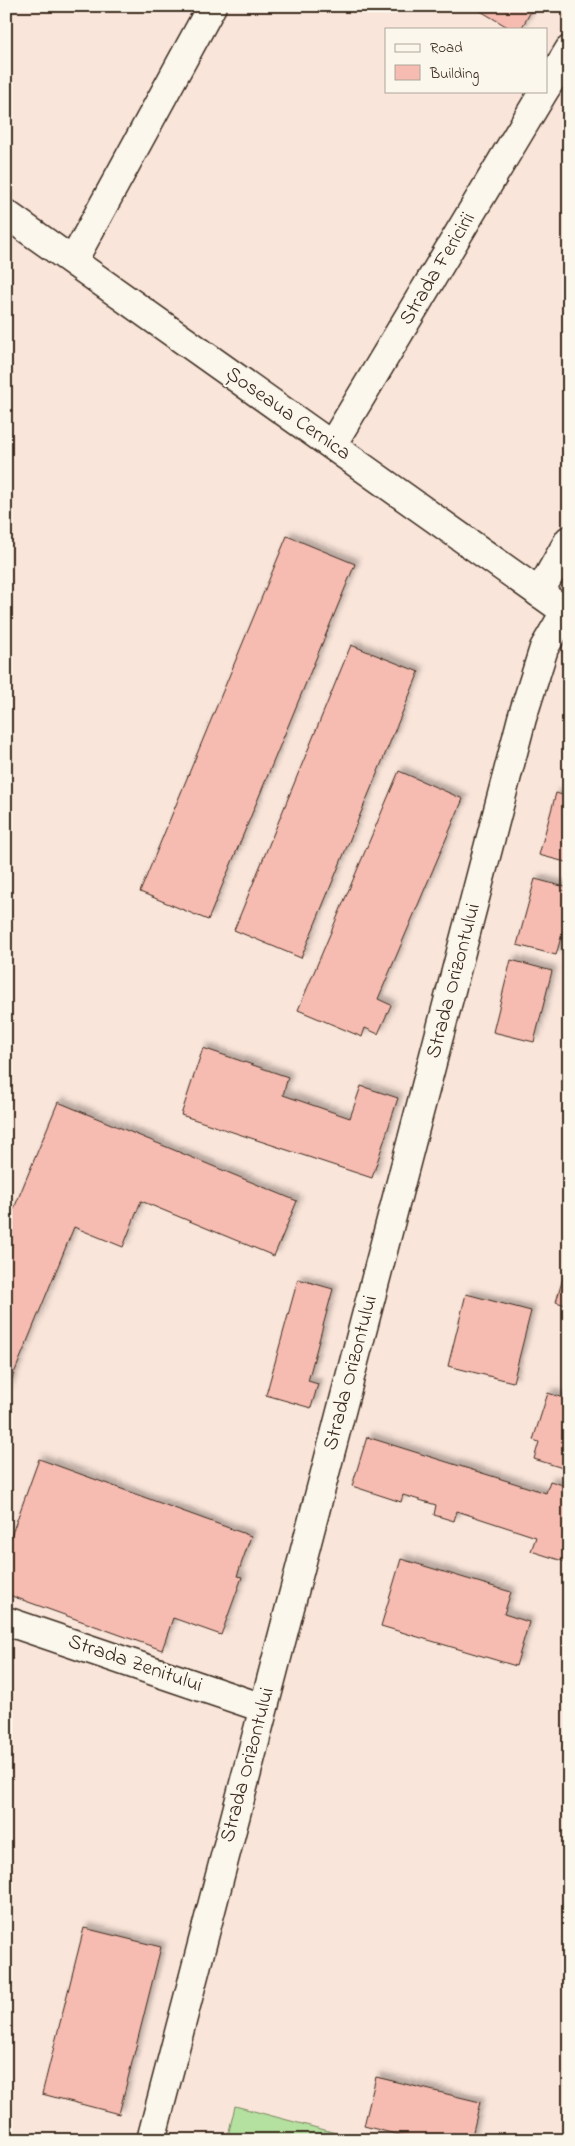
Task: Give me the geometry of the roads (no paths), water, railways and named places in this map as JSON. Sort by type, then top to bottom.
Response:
[{"type":"street","points":[[73,261],[212,6]]},
{"type":"street","points":[[548,85],[569,50]]},
{"type":"street","name":"Strada Fericirii","points":[[332,446],[543,92]]},
{"type":"street","name":"Șoseaua Cernica","points":[[6,214],[567,613]]},
{"type":"street","points":[[538,593],[569,540]]},
{"type":"street","name":"Strada Orizontului","points":[[151,2140],[522,718],[544,648],[567,613]]},
{"type":"street","name":"Strada Zenitului","points":[[6,1621],[263,1708]]}]
